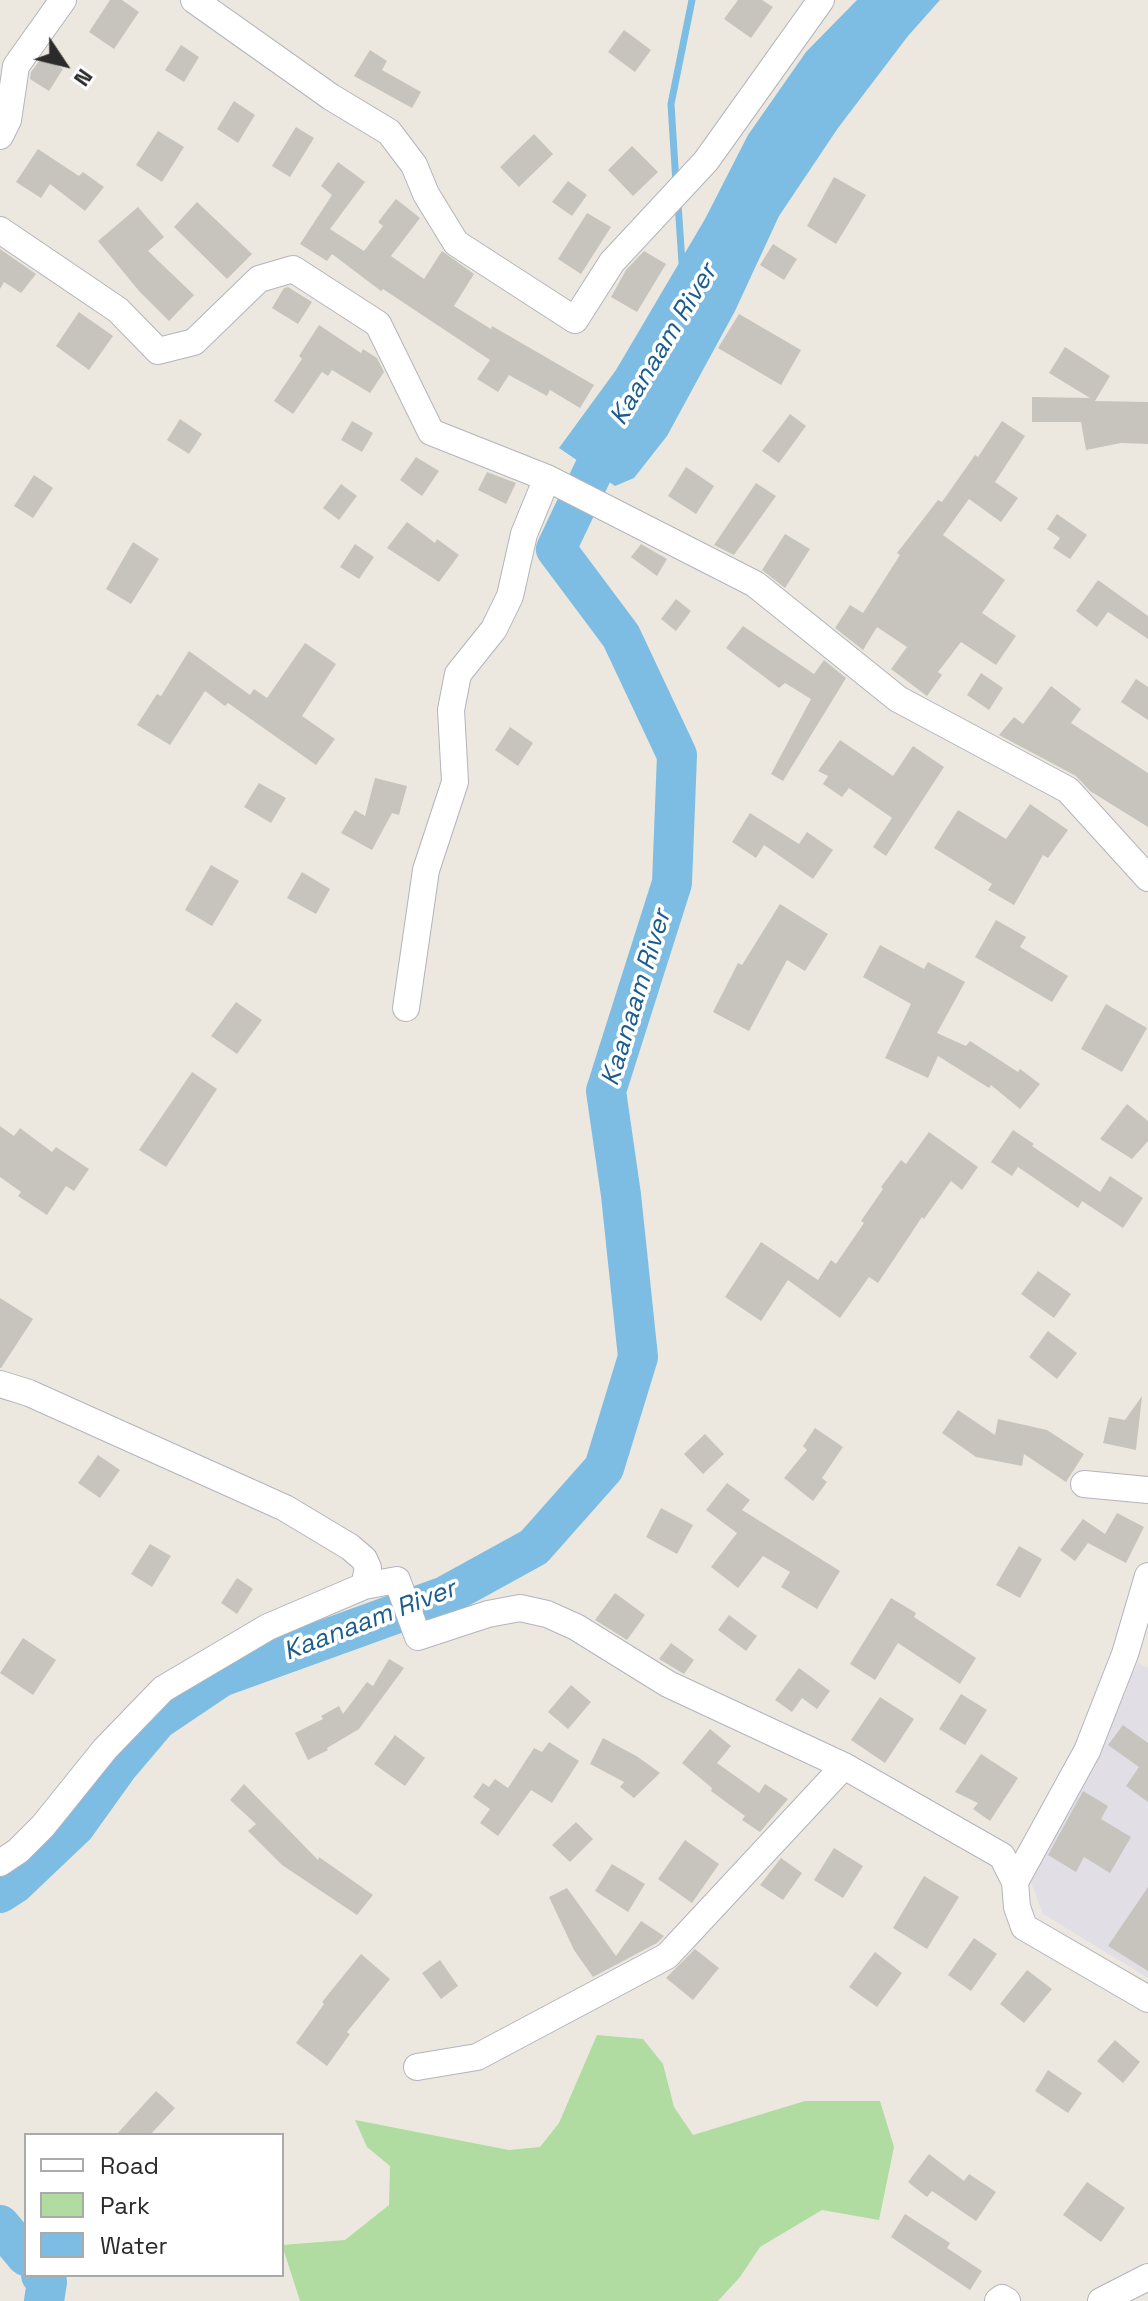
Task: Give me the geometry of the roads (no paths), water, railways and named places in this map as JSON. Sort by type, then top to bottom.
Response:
[{"type":"street","points":[[0,136],[8,120],[16,66],[63,0]]},
{"type":"street","points":[[194,0],[331,97],[389,132],[414,165],[426,194],[456,243],[575,320],[612,262],[706,161],[821,0]]},
{"type":"street","points":[[0,230],[118,310],[158,351],[194,342],[259,279],[293,269],[378,324],[431,432],[547,478],[755,584],[898,699],[1068,790],[1148,878]]},
{"type":"street","points":[[406,1008],[426,870],[455,782],[451,710],[458,674],[494,629],[510,596],[524,534],[547,478]]},
{"type":"street","points":[[0,1384],[29,1393],[285,1508],[350,1547],[364,1559],[368,1568],[364,1586]]},
{"type":"street","points":[[1084,1484],[1148,1490]]},
{"type":"street","points":[[1015,1882],[1087,1751],[1125,1654],[1148,1576]]},
{"type":"street","points":[[0,1863],[18,1851],[43,1826],[105,1749],[163,1689],[268,1627],[364,1586],[397,1580],[418,1637],[520,1608],[547,1614],[576,1627],[668,1684],[844,1766],[1002,1856],[1015,1882],[1017,1907],[1024,1927],[1148,1999]]},
{"type":"street","points":[[417,2067],[477,2057],[667,1956],[844,1766]]},
{"type":"street","points":[[1101,2301],[1148,2277]]},
{"type":"street","points":[[998,2301],[1002,2298],[1007,2301]]},
{"type":"water","points":[[857,0],[940,0],[908,36],[838,128],[779,216],[735,311],[667,436],[634,478],[615,486],[559,448],[616,370],[705,219],[748,135],[806,52]]},
{"type":"waterway","points":[[676,183],[671,104],[692,0]]},
{"type":"waterway","points":[[678,203],[682,263]]},
{"type":"waterway","name":"Kaanaam River","points":[[0,1893],[14,1884],[75,1826],[118,1766],[157,1720],[221,1677],[445,1596],[534,1547],[604,1468],[638,1357],[621,1195],[606,1091],[672,883],[677,755],[621,636],[556,549],[616,423]]},
{"type":"waterway","name":"Kaanaam River","points":[[0,2225],[24,2254]]},
{"type":"waterway","name":"Kaanaam River","points":[[43,2277],[47,2282],[44,2301]]}]
